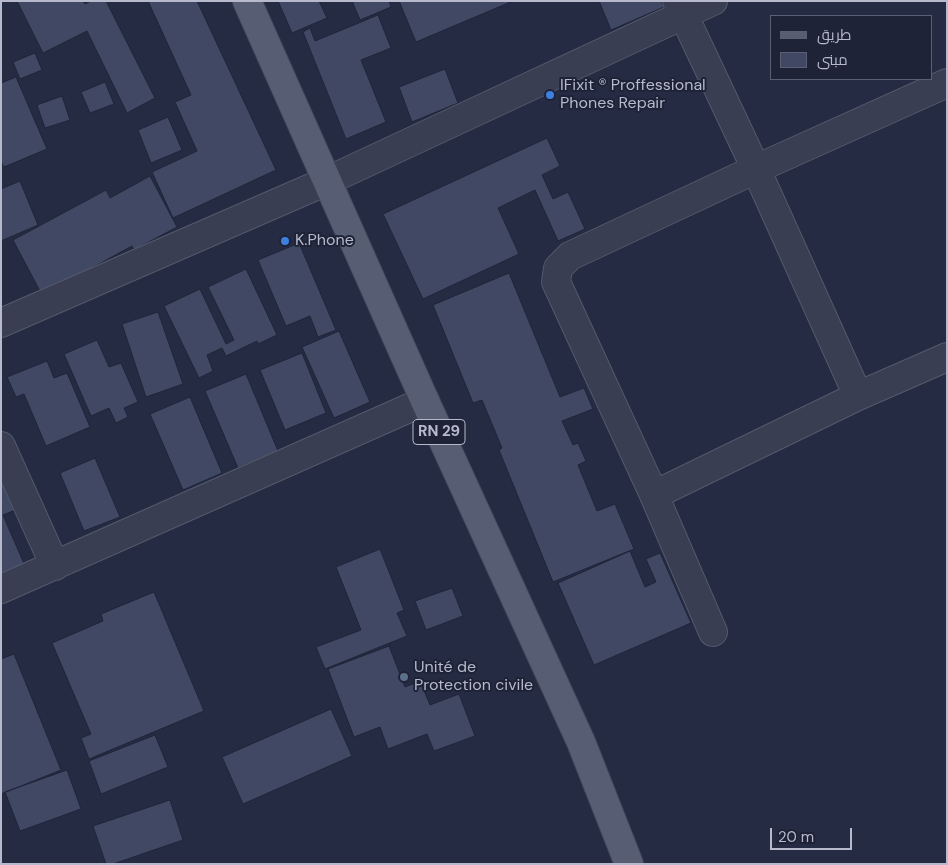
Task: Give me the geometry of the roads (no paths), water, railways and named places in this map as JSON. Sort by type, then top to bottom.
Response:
[{"type":"main road","name":"RN 29","points":[[247,1],[425,401],[581,742],[628,864]]},
{"type":"street","points":[[1,322],[327,181],[680,8],[713,1]]},
{"type":"street","points":[[680,8],[756,169],[858,396]]},
{"type":"street","points":[[712,632],[654,495],[556,282],[558,268],[570,256],[947,83]]},
{"type":"street","points":[[654,495],[858,396],[947,357]]},
{"type":"street","points":[[1,589],[425,401]]},
{"type":"street","points":[[1,446],[55,566]]},
{"type":"place","name":"IFixit ® Proffessional Phones Repair","points":[[550,95]]},
{"type":"place","name":"K.Phone","points":[[285,241]]},
{"type":"place","name":"Unité de Protection civile","points":[[404,677]]}]
